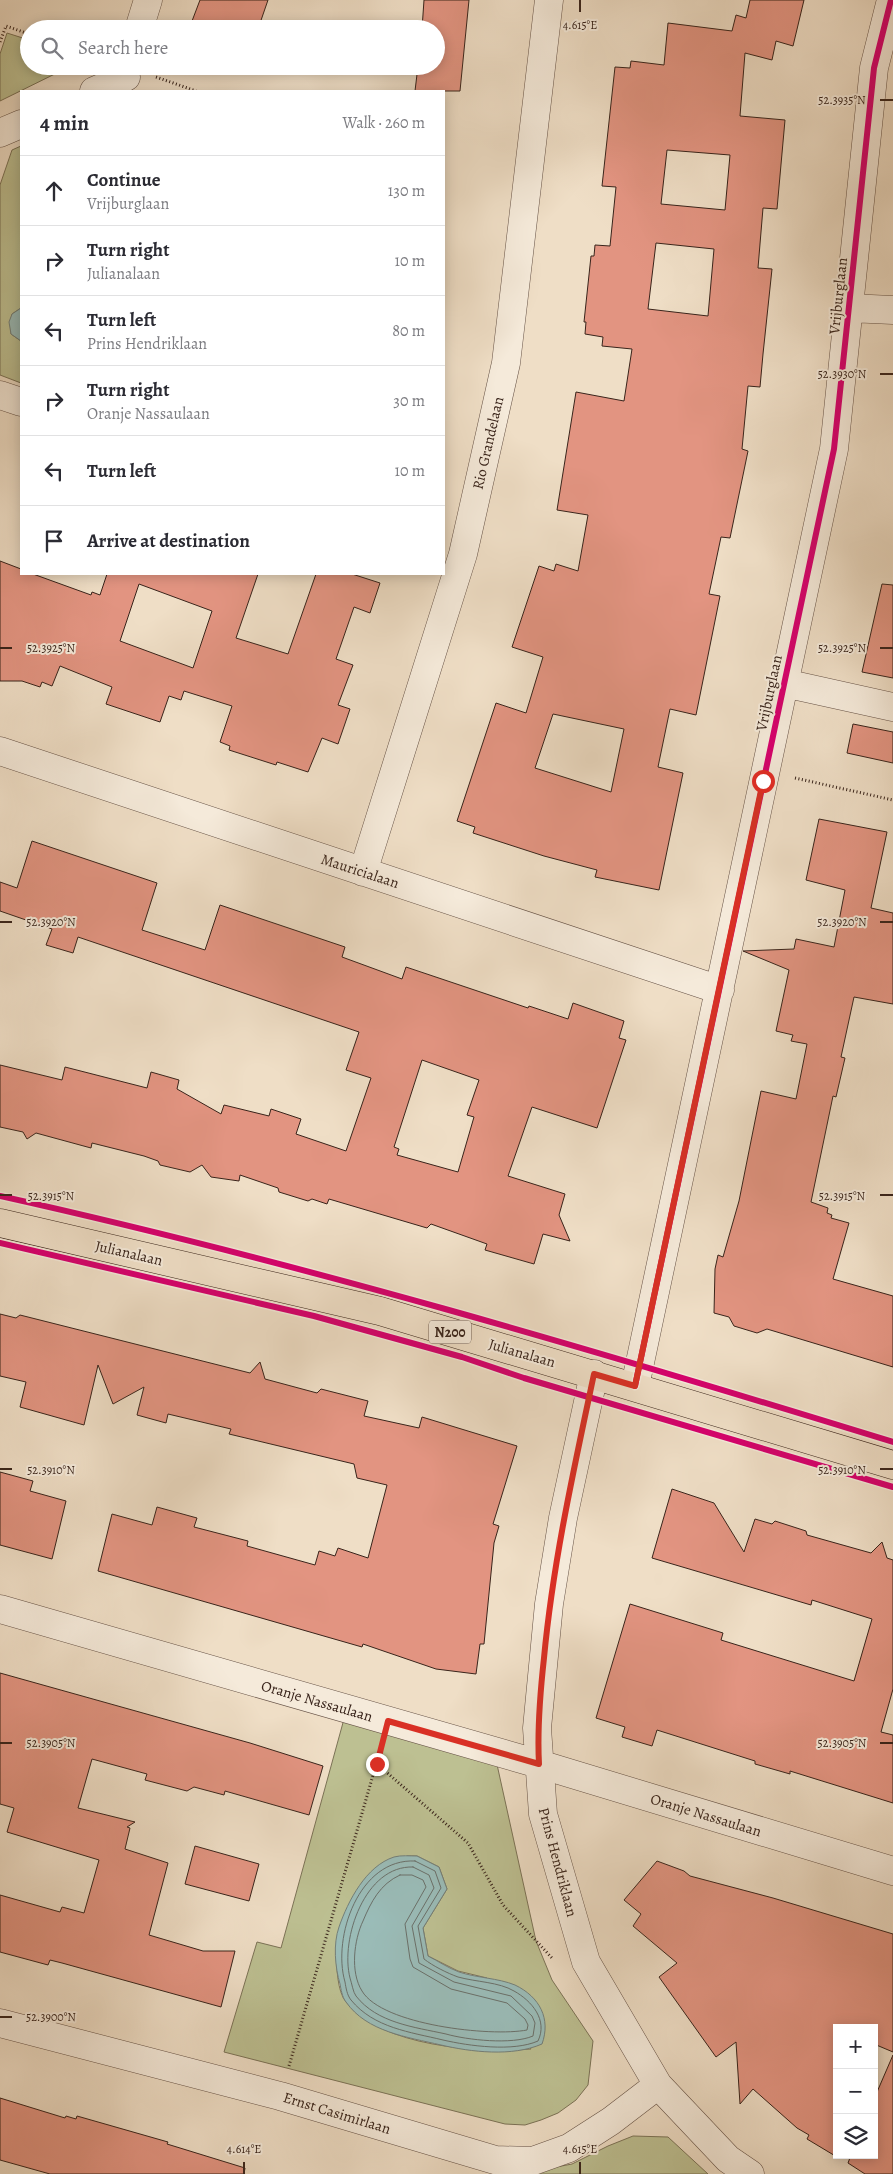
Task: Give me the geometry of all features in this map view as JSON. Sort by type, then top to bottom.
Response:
[{"type":"main road","name":"Julianalaan","points":[[0,1222],[380,1312],[635,1386],[893,1465]]},
{"type":"street","points":[[142,20],[148,0]]},
{"type":"street","name":"Rio Grandelaan","points":[[363,872],[506,363],[549,0]]},
{"type":"street","name":"Vrijburglaan","points":[[635,1386],[834,449],[874,68],[891,0]]},
{"type":"street","points":[[96,90],[129,76]]},
{"type":"street","points":[[0,133],[20,124]]},
{"type":"street","points":[[849,308],[893,310]]},
{"type":"street","points":[[0,394],[20,402]]},
{"type":"street","points":[[784,683],[893,707]]},
{"type":"street","name":"Mauricialaan","points":[[0,751],[720,990]]},
{"type":"street","name":"Prins Hendriklaan","points":[[594,1374],[563,1518],[549,1604],[537,1728],[543,1814],[586,1962],[658,2085],[728,2159],[750,2174]]},
{"type":"street","name":"Oranje Nassaulaan","points":[[0,1609],[539,1764],[893,1871]]},
{"type":"street","name":"Ernst Casimirlaan","points":[[0,2023],[280,2096],[495,2160],[533,2161],[569,2148],[611,2121],[658,2085]]},
{"type":"path","points":[[0,42],[6,26],[20,31]]},
{"type":"path","points":[[129,76],[192,90]]},
{"type":"path","points":[[765,772],[893,800]]},
{"type":"path","points":[[280,2096],[388,1721]]},
{"type":"path","points":[[377,1764],[468,1843],[503,1904],[556,1963],[586,1962]]},
{"type":"green space","points":[[7,33],[20,37],[20,75],[53,75],[0,101],[0,54]]},
{"type":"green space","points":[[20,146],[20,309],[12,314],[11,334],[20,340],[20,383],[0,375],[0,185],[12,150]]},
{"type":"green space","points":[[344,1719],[496,1760],[536,1941],[552,1980],[593,2041],[588,2085],[576,2100],[558,2113],[525,2125],[505,2124],[224,2052],[257,1942],[281,1948]],"holes":[[[407,1856],[417,1856],[439,1867],[447,1889],[423,1928],[428,1956],[458,1971],[487,1978],[531,2049],[485,2050],[459,2048],[406,2038],[383,2029],[362,2017],[343,1997],[338,1979],[336,1954]]]},
{"type":"green space","points":[[633,2136],[668,2137],[708,2174],[530,2174],[530,2172],[572,2164]]},
{"type":"water","points":[[20,309],[20,340],[11,334],[9,322],[12,314]]},
{"type":"water","points":[[417,1856],[439,1867],[447,1889],[423,1928],[428,1956],[459,1972],[495,1979],[524,1990],[537,2002],[544,2018],[545,2026],[542,2044],[518,2051],[505,2052],[465,2050],[441,2045],[402,2036],[376,2027],[355,2012],[345,2000],[337,1970],[335,1948],[339,1927],[347,1906],[359,1886],[375,1868],[394,1857]]},
{"type":"building","points":[[200,0],[268,0],[261,20],[192,20]]},
{"type":"building","points":[[424,0],[469,0],[460,91],[415,90],[417,75],[445,75],[445,20],[423,20]]},
{"type":"building","points":[[750,0],[804,0],[793,46],[776,41],[772,60],[745,53],[740,116],[785,120],[777,209],[763,208],[758,268],[772,269],[760,387],[748,386],[742,449],[748,451],[730,538],[721,537],[709,594],[720,596],[696,715],[670,709],[658,767],[683,773],[659,890],[595,877],[597,870],[544,856],[473,833],[475,827],[457,821],[496,703],[526,713],[543,657],[512,647],[539,566],[554,571],[556,564],[578,571],[588,515],[557,510],[576,392],[624,401],[632,349],[602,346],[603,337],[585,334],[586,322],[584,322],[591,256],[594,256],[595,245],[610,246],[616,187],[602,186],[615,67],[630,68],[631,61],[664,65],[668,23],[732,31],[736,15],[746,18]],"holes":[[[667,150],[730,155],[725,210],[661,204]],[[656,243],[714,249],[708,316],[648,309]],[[553,714],[624,729],[611,792],[535,768]]]},
{"type":"building","points":[[0,561],[20,569],[20,575],[36,575],[91,595],[92,592],[100,595],[107,575],[258,575],[236,638],[288,654],[316,575],[355,575],[380,583],[370,613],[354,607],[336,659],[353,665],[338,705],[350,709],[338,744],[322,738],[308,772],[277,762],[276,765],[229,750],[230,746],[220,742],[232,706],[184,691],[181,700],[169,696],[160,722],[106,704],[112,687],[60,666],[52,686],[42,682],[40,687],[22,681],[0,681]],"holes":[[[139,584],[212,611],[193,668],[120,641]]]},
{"type":"building","points":[[882,584],[893,585],[893,678],[862,672]]},
{"type":"building","points":[[853,724],[893,732],[893,763],[847,753]]},
{"type":"building","points":[[819,819],[887,832],[871,908],[893,913],[893,1004],[854,997],[841,1057],[845,1058],[836,1097],[833,1096],[811,1202],[828,1208],[827,1213],[832,1215],[831,1218],[849,1223],[833,1279],[893,1296],[893,1367],[767,1329],[757,1333],[734,1326],[729,1317],[714,1313],[715,1269],[718,1255],[723,1257],[739,1201],[761,1091],[796,1099],[807,1044],[791,1041],[793,1035],[776,1031],[789,970],[743,951],[794,949],[796,939],[834,947],[845,890],[806,880]]},
{"type":"building","points":[[32,841],[157,883],[142,930],[205,950],[220,905],[345,947],[342,957],[402,979],[406,967],[528,1008],[529,1006],[568,1019],[573,1003],[624,1021],[619,1038],[626,1040],[597,1128],[532,1107],[508,1176],[565,1194],[559,1215],[570,1241],[543,1234],[534,1264],[485,1250],[487,1244],[431,1224],[427,1228],[329,1199],[327,1204],[312,1199],[308,1201],[279,1192],[278,1188],[240,1175],[239,1181],[211,1177],[202,1165],[190,1172],[160,1165],[158,1161],[144,1156],[92,1143],[91,1148],[36,1133],[27,1139],[23,1132],[0,1127],[0,1065],[62,1080],[65,1067],[147,1088],[151,1072],[179,1080],[177,1089],[221,1114],[224,1105],[269,1116],[271,1109],[301,1119],[296,1134],[346,1151],[371,1078],[346,1070],[359,1032],[78,937],[73,953],[46,945],[52,929],[0,911],[0,882],[17,888]],"holes":[[[422,1060],[479,1080],[467,1115],[474,1117],[458,1172],[397,1155],[399,1149],[394,1147]]]},
{"type":"building","points":[[0,1314],[16,1318],[20,1315],[250,1373],[260,1362],[265,1379],[317,1393],[321,1389],[368,1401],[364,1416],[419,1428],[422,1417],[517,1446],[493,1524],[499,1526],[494,1543],[484,1644],[480,1644],[476,1674],[436,1669],[363,1644],[362,1647],[98,1571],[112,1514],[152,1525],[157,1507],[197,1518],[194,1527],[248,1541],[247,1546],[315,1565],[319,1551],[335,1556],[338,1548],[368,1558],[387,1485],[357,1478],[354,1464],[229,1434],[231,1429],[168,1414],[166,1423],[137,1415],[144,1387],[113,1404],[98,1365],[84,1425],[20,1407],[26,1382],[0,1376]]},
{"type":"building","points":[[0,1472],[33,1481],[30,1491],[66,1501],[52,1559],[0,1545]]},
{"type":"building","points":[[672,1489],[714,1503],[744,1552],[755,1519],[772,1524],[775,1521],[806,1531],[807,1535],[871,1553],[882,1542],[887,1558],[893,1560],[893,1689],[881,1732],[893,1735],[893,1803],[790,1771],[790,1774],[755,1764],[755,1761],[657,1730],[652,1746],[622,1737],[625,1727],[596,1718],[630,1604],[723,1633],[721,1640],[854,1681],[872,1619],[812,1600],[811,1605],[652,1558]]},
{"type":"building","points":[[0,1673],[250,1743],[323,1766],[309,1815],[225,1791],[224,1795],[194,1787],[187,1791],[145,1780],[147,1774],[92,1759],[78,1808],[135,1822],[127,1827],[130,1828],[125,1849],[168,1863],[149,1935],[203,1951],[235,1951],[221,2007],[50,1960],[48,1965],[0,1952],[0,1895],[60,1912],[62,1907],[84,1913],[99,1860],[7,1832],[14,1808],[0,1804]]},
{"type":"building","points":[[195,1846],[259,1864],[249,1901],[185,1884]]},
{"type":"building","points":[[657,1861],[684,1871],[690,1876],[773,1898],[893,1934],[893,2052],[878,2046],[878,2024],[833,2024],[833,2155],[807,2139],[809,2135],[797,2128],[753,2089],[740,2104],[736,2042],[716,2057],[659,1977],[677,1963],[633,1926],[641,1914],[624,1900]]},
{"type":"building","points":[[893,2055],[893,2174],[865,2174],[848,2163],[850,2159],[878,2159],[878,2090]]},
{"type":"building","points":[[0,2098],[65,2118],[66,2116],[76,2119],[77,2116],[168,2142],[167,2144],[245,2168],[244,2174],[50,2174],[0,2160]]},
{"type":"cycle path","points":[[635,1386],[834,449],[874,68],[891,0]]},
{"type":"cycle path","points":[[0,1196],[113,1222],[337,1279],[560,1342],[893,1442]]},
{"type":"cycle path","points":[[0,1243],[314,1316],[462,1357],[524,1378],[893,1487]]},
{"type":"route","points":[[377,1764],[388,1721],[539,1764],[537,1728],[549,1604],[563,1518],[594,1374],[635,1386],[763,781]]}]
